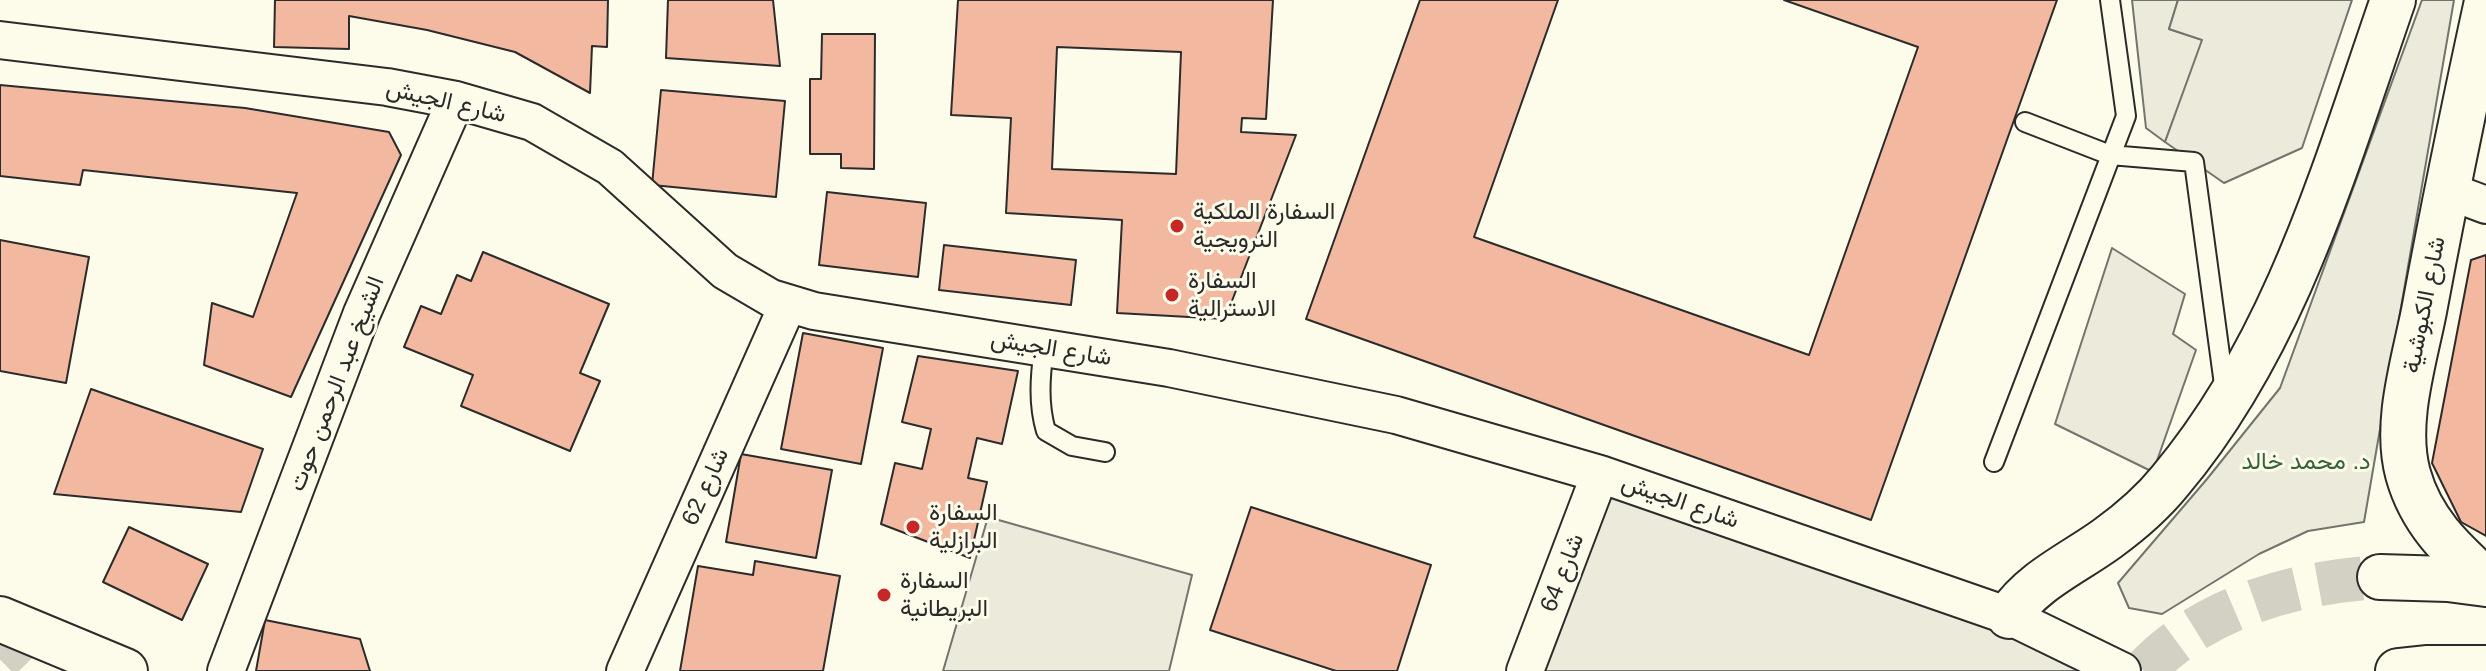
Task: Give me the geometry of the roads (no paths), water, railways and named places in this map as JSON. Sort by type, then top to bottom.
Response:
[{"type":"main road","points":[[2009,616],[2031,590],[2108,538],[2142,510],[2169,483],[2227,403],[2292,280],[2318,217],[2393,0]]},
{"type":"main road","name":"شارع الكبوشية","points":[[2486,6],[2446,190],[2408,396],[2404,434],[2407,471],[2418,502],[2432,527],[2486,582]]},
{"type":"main road","points":[[2380,577],[2486,582]]},
{"type":"main road","points":[[0,619],[80,661],[125,671]]},
{"type":"main road","points":[[2398,671],[2486,668]]},
{"type":"street","name":"شارع الجيش","points":[[0,40],[387,87],[456,100],[532,122],[610,167],[725,271],[759,292],[788,304],[814,311],[1169,368],[1396,415],[1600,474],[2009,616],[2122,671]]},
{"type":"street","name":"الشيخ عبد الرحمن حوت","points":[[226,671],[362,313],[456,100]]},
{"type":"street","points":[[2446,190],[2486,205]]},
{"type":"street","name":"شارع 62","points":[[625,671],[788,304]]},
{"type":"street","name":"شارع 64","points":[[1525,671],[1600,474]]},
{"type":"lane","points":[[1994,462],[2126,116],[2110,0]]},
{"type":"lane","points":[[2025,122],[2110,155],[2194,162],[2227,403]]},
{"type":"lane","points":[[1044,348],[1040,378],[1041,413],[1046,431],[1072,446],[1105,452]]},
{"type":"tunnel","points":[[2144,671],[2168,649],[2222,614],[2284,592],[2380,577]]},
{"type":"tunnel","points":[[0,628],[42,671]]},
{"type":"place","name":"السفارة الملكية النرويجية","points":[[1177,226]]},
{"type":"place","name":"السفارة الاسترالية","points":[[1172,295]]},
{"type":"place","name":"السفارة البرازلية","points":[[913,527]]},
{"type":"place","name":"السفارة البريطانية","points":[[884,595]]},
{"type":"park label","name":"د. محمد خالد","points":[[2306,462]]}]
